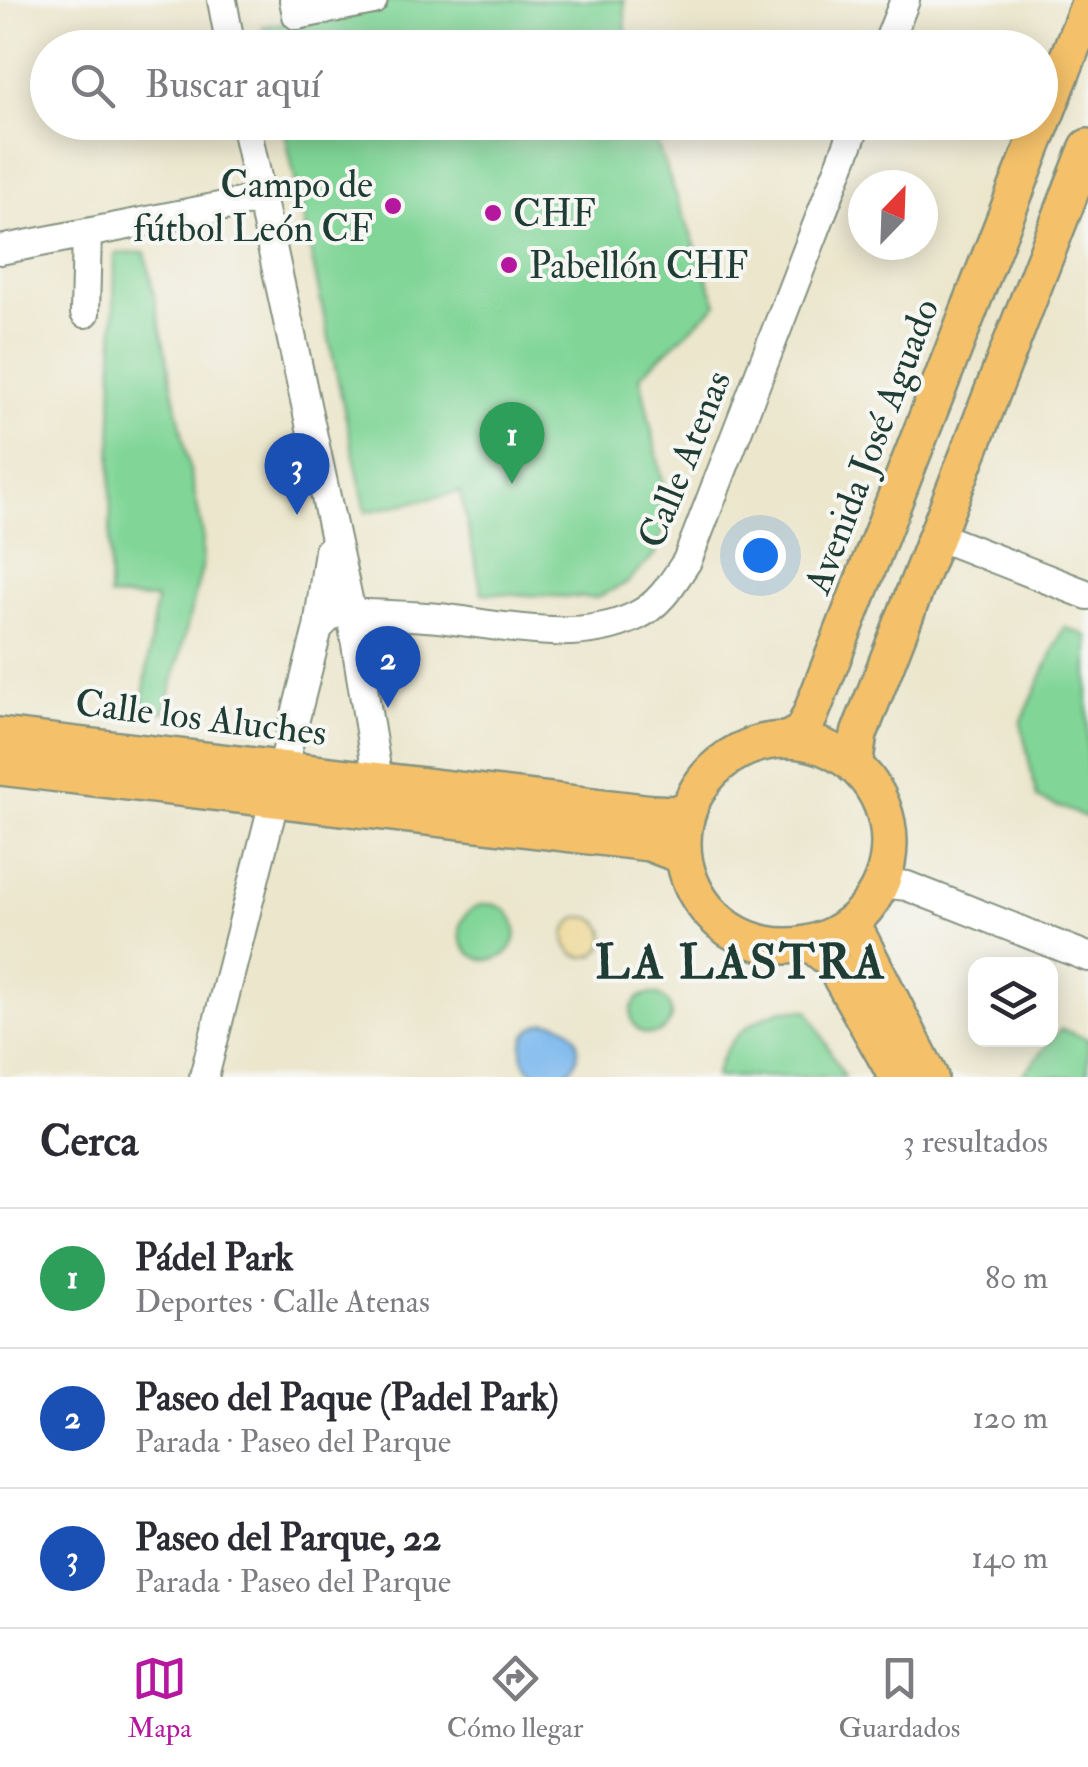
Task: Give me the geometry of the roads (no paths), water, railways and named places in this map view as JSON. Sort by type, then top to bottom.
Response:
[{"type":"main road","name":"Avenida José Aguado","points":[[1058,83],[1088,6]]},
{"type":"main road","name":"Avenida José Aguado","points":[[787,740],[802,732],[817,699],[1036,140]]},
{"type":"main road","points":[[854,766],[859,734],[1088,147]]},
{"type":"main road","name":"Calle los Aluches","points":[[0,736],[277,785],[650,843],[683,856]]},
{"type":"main road","points":[[762,742],[811,743],[854,766],[869,781],[887,820],[888,863],[882,884],[852,923],[811,944],[768,945],[728,928],[698,897],[683,856],[689,807],[700,784],[728,758],[762,742]]},
{"type":"main road","name":"Calle los Aluches","points":[[0,767],[277,785],[378,780],[653,813],[676,814],[689,807]]},
{"type":"main road","points":[[852,923],[930,1077]]},
{"type":"main road","points":[[811,944],[832,960],[897,1077]]},
{"type":"street","points":[[222,0],[228,30]]},
{"type":"street","points":[[294,0],[297,15],[373,0]]},
{"type":"street","points":[[893,30],[905,0]]},
{"type":"street","points":[[249,140],[351,613],[378,780]]},
{"type":"street","name":"Calle Atenas","points":[[318,628],[332,613],[561,631],[602,627],[638,616],[666,594],[688,561],[850,140]]},
{"type":"street","points":[[0,250],[260,200]]},
{"type":"street","points":[[85,312],[86,233]]},
{"type":"street","points":[[204,1077],[318,628],[331,534]]},
{"type":"street","points":[[937,536],[1088,595]]},
{"type":"street","points":[[310,656],[328,651],[340,654],[362,682]]},
{"type":"street","points":[[882,884],[907,886],[1088,956]]},
{"type":"water","points":[[539,1024],[561,1024],[576,1039],[576,1061],[561,1076],[539,1076],[524,1061],[524,1039]]},
{"type":"place","name":"Campo de fútbol León CF","points":[[393,206]]},
{"type":"place","name":"CHF","points":[[493,213]]},
{"type":"place","name":"Pabellón CHF","points":[[509,265]]},
{"type":"place","name":"Pádel Park","points":[[512,484]]},
{"type":"place","name":"Paseo del Parque, 22","points":[[297,515]]},
{"type":"place","name":"Paseo del Paque (Padel Park)","points":[[388,708]]},
{"type":"district","name":"LA LASTRA","points":[[741,961]]}]
